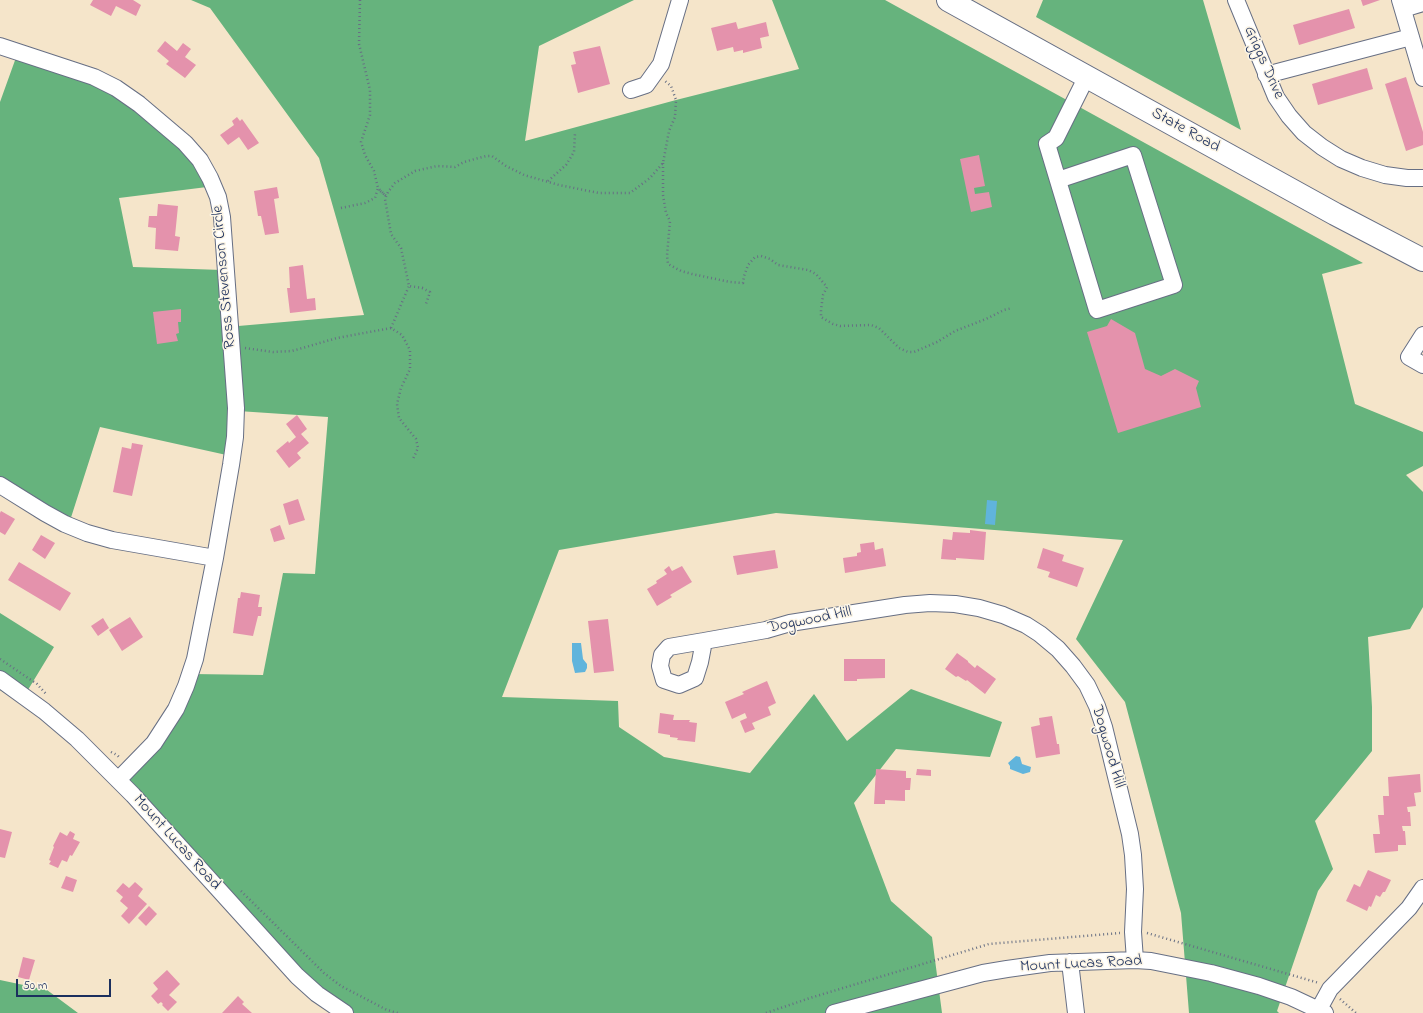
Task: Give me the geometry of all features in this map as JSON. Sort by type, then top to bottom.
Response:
[{"type":"highway","name":"State Road","points":[[948,0],[1335,214],[1423,260]]},
{"type":"street","points":[[630,90],[646,85],[660,64],[680,0]]},
{"type":"street","name":"Griggs Drive","points":[[1236,0],[1276,97],[1289,116],[1304,133],[1341,159],[1362,168],[1385,175],[1407,178],[1423,178]]},
{"type":"street","points":[[1423,3],[1401,5],[1411,37],[1421,61],[1423,78]]},
{"type":"street","points":[[1266,75],[1411,37]]},
{"type":"street","name":"Ross Stevenson Circle","points":[[0,46],[94,77],[116,88],[139,104],[185,143],[200,160],[218,197],[222,217],[236,408],[232,465],[195,659],[186,686],[176,709],[154,743],[118,780]]},
{"type":"street","points":[[1058,180],[1133,155],[1174,285],[1098,310],[1058,180],[1047,144],[1056,138],[1086,76]]},
{"type":"street","points":[[1423,335],[1409,357],[1423,365]]},
{"type":"street","points":[[0,485],[65,524],[88,533],[112,540],[214,558]]},
{"type":"street","name":"Dogwood Hill","points":[[704,642],[766,630],[790,623],[905,605],[930,603],[955,604],[985,610],[1026,625],[1040,634],[1058,649],[1074,666],[1087,685],[1097,706],[1104,727],[1130,834],[1133,855],[1135,889],[1133,932],[1135,960]]},
{"type":"street","name":"Mount Lucas Road","points":[[2,683],[44,711],[77,739],[118,780],[297,976],[317,994],[345,1013]]},
{"type":"street","points":[[1322,1011],[1330,989],[1409,908],[1423,888]]},
{"type":"street","name":"Mount Lucas Road","points":[[834,1013],[983,973],[1070,962],[1135,960],[1151,961],[1211,973],[1259,986],[1291,997],[1322,1011]]},
{"type":"street","points":[[1070,962],[1076,1013]]},
{"type":"path","points":[[341,208],[365,203],[375,198],[378,188],[374,171],[365,155],[361,142],[370,115],[370,90],[359,44],[360,0]]},
{"type":"path","points":[[660,64],[664,80],[671,86],[676,100],[674,117],[669,131],[663,163],[663,195],[666,213],[670,221],[667,256],[668,264],[681,271],[692,274],[730,282],[743,283],[748,265],[755,256],[770,259],[778,265],[808,270],[816,274],[827,287],[822,302],[821,317],[840,326],[871,325],[879,328],[899,348],[908,352],[914,352],[937,342],[955,331],[1012,308]]},
{"type":"path","points":[[548,181],[566,165],[574,152],[575,132]]},
{"type":"path","points":[[391,328],[409,286],[401,248],[391,234],[385,199],[395,183],[415,171],[437,166],[455,167],[481,156],[492,156],[513,170],[548,181],[599,193],[630,193],[650,178],[663,163]]},
{"type":"path","points":[[378,188],[386,196]]},
{"type":"path","points":[[409,286],[423,288],[430,292],[426,304]]},
{"type":"path","points":[[243,347],[273,352],[292,351],[337,338],[391,328],[402,335],[410,350],[410,369],[401,388],[397,404],[400,418],[416,439],[418,448],[413,459]]},
{"type":"path","points":[[236,886],[324,974],[387,1010],[398,1013]]},
{"type":"green space","points":[[191,0],[634,0],[539,46],[525,141],[676,100],[799,69],[772,0],[885,0],[1363,263],[1322,274],[1355,404],[1423,432],[1423,466],[1406,475],[1423,492],[1423,607],[1410,629],[1368,637],[1372,707],[1372,751],[1315,821],[1333,869],[1318,891],[1277,1011],[1279,1013],[1189,1013],[1181,913],[1125,702],[1076,639],[1123,540],[776,513],[559,550],[502,697],[618,701],[619,727],[664,757],[750,773],[814,694],[847,741],[911,689],[1002,722],[990,757],[896,749],[854,803],[891,901],[932,937],[942,1013],[353,1013],[332,1004],[114,786],[192,674],[263,675],[283,573],[315,574],[328,417],[238,411],[231,456],[100,427],[67,530],[0,490],[0,102],[18,52],[128,101],[188,155],[207,187],[119,198],[133,267],[222,270],[227,327],[364,315],[319,158],[210,8]]},
{"type":"green space","points":[[1043,0],[1203,0],[1241,130],[1036,17]]},
{"type":"green space","points":[[0,613],[54,647],[20,703],[0,690]]},
{"type":"green space","points":[[0,980],[47,990],[78,1013],[0,1013]]},
{"type":"water","points":[[987,500],[997,501],[995,525],[985,524]]},
{"type":"water","points":[[572,643],[581,643],[583,659],[587,664],[585,672],[575,673],[572,661]]},
{"type":"water","points":[[1016,756],[1020,757],[1022,764],[1031,767],[1030,772],[1023,774],[1010,769],[1008,763]]},
{"type":"building","points":[[93,0],[133,0],[141,5],[136,16],[116,6],[111,16],[90,5]]},
{"type":"building","points":[[1361,0],[1380,0],[1363,6]]},
{"type":"building","points":[[1349,9],[1355,28],[1299,45],[1293,25]]},
{"type":"building","points":[[736,22],[738,29],[766,22],[769,36],[760,38],[762,48],[743,53],[743,50],[734,52],[733,47],[717,51],[711,28]]},
{"type":"building","points":[[165,41],[177,51],[183,43],[191,49],[185,57],[196,65],[185,78],[166,64],[169,61],[157,51]]},
{"type":"building","points":[[600,46],[610,84],[578,93],[571,65],[576,64],[573,52]]},
{"type":"building","points":[[1367,68],[1373,89],[1318,105],[1312,84]]},
{"type":"building","points":[[1406,77],[1423,132],[1423,145],[1406,151],[1385,84]]},
{"type":"building","points":[[237,117],[240,121],[242,119],[259,143],[248,150],[239,137],[228,145],[220,135],[234,125],[232,121]]},
{"type":"building","points":[[979,155],[985,186],[974,188],[975,194],[989,192],[992,207],[971,212],[960,159]]},
{"type":"building","points":[[277,187],[279,198],[274,199],[279,233],[265,235],[261,216],[258,216],[254,191]]},
{"type":"building","points":[[158,204],[178,206],[175,236],[180,237],[178,251],[155,249],[156,228],[148,227],[149,216],[157,216]]},
{"type":"building","points":[[303,265],[307,299],[315,298],[316,310],[290,313],[287,288],[290,288],[289,267]]},
{"type":"building","points":[[181,309],[181,322],[178,322],[179,333],[176,334],[178,341],[157,344],[153,312]]},
{"type":"building","points":[[1111,319],[1135,333],[1145,369],[1161,376],[1175,369],[1199,381],[1196,388],[1201,407],[1118,433],[1087,332],[1107,326]]},
{"type":"building","points":[[297,415],[307,429],[301,434],[309,443],[297,453],[301,458],[289,468],[276,451],[288,441],[289,443],[296,437],[286,424]]},
{"type":"building","points":[[132,443],[143,445],[132,496],[113,492],[122,447],[131,449]]},
{"type":"building","points":[[298,499],[305,520],[289,525],[283,504]]},
{"type":"building","points":[[1,511],[15,519],[5,535],[0,532]]},
{"type":"building","points":[[280,525],[285,539],[274,542],[270,529]]},
{"type":"building","points":[[970,530],[986,532],[984,560],[956,558],[956,560],[941,559],[943,539],[952,540],[953,532],[970,533]]},
{"type":"building","points":[[41,535],[55,543],[45,559],[32,550]]},
{"type":"building","points":[[874,542],[875,550],[883,548],[886,566],[845,573],[843,558],[857,556],[857,553],[861,552],[860,544]]},
{"type":"building","points":[[1043,548],[1064,555],[1062,561],[1084,568],[1077,587],[1048,577],[1050,572],[1037,568]]},
{"type":"building","points":[[775,550],[778,568],[737,575],[733,556]]},
{"type":"building","points":[[19,562],[71,593],[60,611],[8,580]]},
{"type":"building","points":[[669,566],[672,571],[682,566],[692,582],[670,595],[672,597],[657,606],[647,589],[667,574],[664,570]]},
{"type":"building","points":[[241,592],[260,595],[258,607],[262,607],[261,616],[258,616],[253,636],[233,633],[238,598],[240,598]]},
{"type":"building","points":[[130,617],[143,637],[122,651],[109,630]]},
{"type":"building","points":[[103,618],[109,628],[98,636],[91,626]]},
{"type":"building","points":[[608,619],[614,671],[594,673],[588,621]]},
{"type":"building","points":[[957,653],[975,668],[977,665],[996,679],[985,694],[967,680],[966,681],[958,676],[956,677],[945,669]]},
{"type":"building","points":[[844,659],[885,659],[885,678],[844,681]]},
{"type":"building","points":[[767,681],[776,703],[768,707],[771,715],[752,723],[755,729],[745,733],[740,721],[747,718],[745,713],[732,719],[725,702],[744,694],[742,692]]},
{"type":"building","points":[[660,713],[674,715],[673,720],[690,720],[689,722],[697,723],[695,742],[677,740],[678,738],[670,737],[670,735],[658,733]]},
{"type":"building","points":[[1052,716],[1060,754],[1036,758],[1031,727],[1040,725],[1039,718]]},
{"type":"building","points":[[876,769],[906,771],[906,778],[911,778],[910,790],[905,790],[905,801],[885,800],[885,804],[874,804]]},
{"type":"building","points":[[917,769],[931,770],[931,776],[916,775]]},
{"type":"building","points":[[1420,774],[1421,792],[1414,793],[1416,806],[1407,807],[1408,812],[1410,812],[1411,826],[1402,826],[1403,831],[1405,831],[1406,845],[1398,845],[1398,851],[1375,853],[1373,834],[1380,834],[1378,815],[1384,815],[1383,796],[1389,796],[1388,777]]},
{"type":"building","points":[[0,829],[12,832],[5,858],[0,857]]},
{"type":"building","points":[[70,831],[75,834],[73,839],[80,842],[72,856],[70,855],[67,862],[62,860],[58,868],[49,864],[51,861],[49,860],[54,847],[53,846],[60,832],[67,836]]},
{"type":"building","points":[[1368,870],[1391,880],[1385,892],[1383,892],[1380,897],[1376,895],[1371,907],[1369,906],[1367,911],[1346,901],[1354,884],[1360,887]]},
{"type":"building","points":[[66,876],[77,880],[73,892],[61,888]]},
{"type":"building","points":[[135,882],[143,889],[138,896],[147,904],[129,924],[121,916],[128,908],[120,901],[123,897],[116,891],[123,883],[129,888]]},
{"type":"building","points":[[149,906],[157,914],[146,926],[138,918]]},
{"type":"building","points":[[23,957],[35,960],[29,980],[18,977]]},
{"type":"building","points":[[167,970],[180,984],[169,995],[177,1002],[168,1011],[161,1002],[158,1004],[151,996],[158,989],[153,983]]},
{"type":"building","points":[[238,996],[244,1002],[242,1004],[252,1013],[222,1013]]}]
